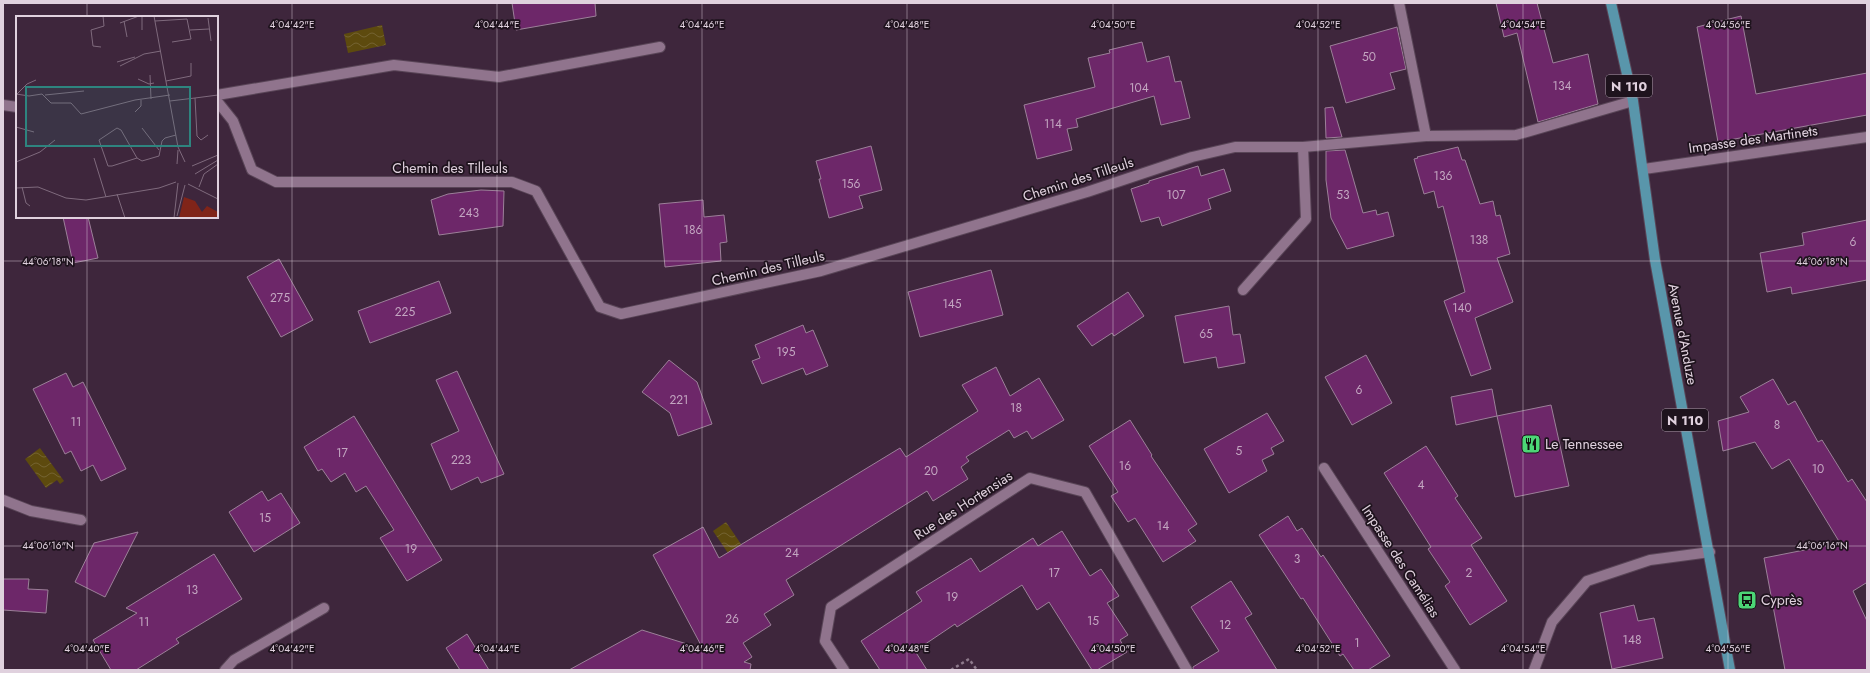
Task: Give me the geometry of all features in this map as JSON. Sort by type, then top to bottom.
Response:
[{"type":"main road","name":"Avenue d'Anduze","points":[[1611,3],[1633,101],[1656,260],[1710,552],[1730,670]]},
{"type":"street","points":[[1399,3],[1426,136]]},
{"type":"street","points":[[218,96],[394,65],[499,77],[660,47]]},
{"type":"street","name":"Chemin des Tilleuls","points":[[218,102],[232,121],[252,170],[276,182],[512,182],[536,191],[600,307],[621,314],[821,271],[1087,192],[1192,157],[1235,147],[1302,147],[1426,136],[1516,135],[1633,101]]},
{"type":"street","points":[[3,105],[16,107]]},
{"type":"street","name":"Impasse des Martinets","points":[[1644,169],[1867,137]]},
{"type":"street","points":[[1243,290],[1306,219],[1302,147]]},
{"type":"street","name":"Impasse des Camélias","points":[[1324,468],[1455,670]]},
{"type":"street","name":"Rue des Hortensias","points":[[844,670],[825,641],[831,608],[1030,478],[1085,492],[1187,670]]},
{"type":"street","points":[[3,500],[31,511],[81,520]]},
{"type":"street","points":[[1534,670],[1552,622],[1587,581],[1650,560],[1710,552]]},
{"type":"street","points":[[225,670],[234,660],[324,608]]},
{"type":"path","points":[[951,670],[969,659],[977,670]]},
{"type":"water","points":[[382,25],[386,45],[348,53],[344,34]]},
{"type":"water","points":[[40,448],[64,481],[60,484],[57,480],[46,488],[25,459]]},
{"type":"water","points":[[726,522],[745,550],[732,559],[713,531]]},
{"type":"building","points":[[512,3],[595,3],[596,16],[516,30]]},
{"type":"building","points":[[1496,3],[1537,3],[1553,63],[1588,54],[1598,104],[1538,122],[1517,33],[1504,37]]},
{"type":"building","points":[[1741,16],[1756,94],[1867,73],[1867,115],[1718,142],[1697,27]]},
{"type":"building","points":[[1397,27],[1406,69],[1390,73],[1395,89],[1346,103],[1330,46]]},
{"type":"building","points":[[1142,42],[1147,62],[1169,56],[1175,82],[1181,81],[1190,118],[1161,125],[1154,96],[1076,119],[1078,127],[1067,129],[1072,150],[1037,159],[1024,105],[1095,87],[1088,58],[1110,53],[1109,50]]},
{"type":"building","points":[[1333,107],[1342,137],[1326,138],[1325,108]]},
{"type":"building","points":[[871,146],[882,190],[859,196],[863,208],[829,218],[816,161]]},
{"type":"building","points":[[1458,147],[1462,160],[1465,160],[1480,204],[1493,201],[1496,216],[1500,215],[1510,254],[1497,258],[1513,302],[1475,318],[1491,369],[1471,376],[1444,301],[1465,292],[1443,206],[1438,208],[1434,191],[1424,194],[1414,159]]},
{"type":"building","points":[[1345,150],[1363,213],[1376,210],[1377,215],[1388,212],[1394,236],[1347,249],[1331,218],[1326,180],[1326,151]]},
{"type":"building","points":[[1198,166],[1201,176],[1224,169],[1231,191],[1208,199],[1211,209],[1162,226],[1159,217],[1141,222],[1131,189],[1149,183],[1149,181]]},
{"type":"building","points":[[481,190],[504,191],[503,226],[439,235],[431,200],[448,194]]},
{"type":"building","points":[[703,200],[704,217],[724,215],[727,242],[720,243],[721,261],[665,267],[659,204]]},
{"type":"building","points":[[63,218],[88,218],[98,258],[73,263]]},
{"type":"building","points":[[1867,220],[1867,280],[1792,294],[1791,287],[1767,292],[1760,253],[1804,245],[1802,233]]},
{"type":"building","points":[[279,259],[313,320],[281,337],[247,277]]},
{"type":"building","points":[[991,270],[1003,315],[920,337],[908,292]]},
{"type":"building","points":[[439,281],[451,313],[370,343],[358,311]]},
{"type":"building","points":[[1128,292],[1144,316],[1114,336],[1112,333],[1092,346],[1077,326]]},
{"type":"building","points":[[1229,306],[1233,335],[1240,334],[1245,363],[1218,368],[1216,357],[1184,363],[1175,316]]},
{"type":"building","points":[[803,325],[806,333],[813,330],[828,366],[806,375],[803,368],[762,384],[752,361],[760,358],[755,345]]},
{"type":"building","points":[[1366,355],[1392,403],[1352,425],[1325,377]]},
{"type":"building","points":[[669,360],[697,382],[712,424],[678,436],[670,413],[642,392]]},
{"type":"building","points":[[996,367],[1010,396],[1039,378],[1064,420],[1032,439],[1027,431],[1014,438],[1009,430],[966,457],[969,461],[961,467],[968,479],[933,501],[927,491],[786,580],[794,595],[764,614],[771,625],[743,643],[752,657],[744,662],[751,664],[750,670],[569,670],[642,630],[703,649],[653,555],[703,527],[719,558],[900,448],[906,457],[978,411],[962,385]]},
{"type":"building","points":[[457,371],[504,474],[481,483],[478,477],[451,490],[431,444],[459,431],[436,380]]},
{"type":"building","points":[[66,373],[73,387],[83,382],[126,469],[101,481],[93,465],[81,471],[71,451],[65,454],[33,389]]},
{"type":"building","points":[[1773,379],[1788,405],[1795,401],[1818,442],[1822,440],[1848,482],[1852,479],[1867,502],[1867,586],[1866,583],[1853,591],[1867,621],[1867,670],[1785,670],[1764,558],[1840,543],[1789,459],[1772,469],[1755,442],[1723,451],[1718,421],[1749,412],[1740,397]]},
{"type":"building","points":[[1492,389],[1497,416],[1456,425],[1451,397]]},
{"type":"building","name":"Le Tennessee","points":[[1551,405],[1569,486],[1515,497],[1497,416]]},
{"type":"building","points":[[1267,413],[1284,441],[1271,448],[1274,454],[1262,460],[1267,471],[1229,493],[1204,449]]},
{"type":"building","points":[[354,416],[442,560],[407,581],[380,538],[394,530],[366,486],[356,492],[345,473],[331,482],[322,469],[318,471],[304,447]]},
{"type":"building","points":[[1130,420],[1152,455],[1151,456],[1197,524],[1188,530],[1196,541],[1163,562],[1135,518],[1128,522],[1111,496],[1118,492],[1089,446]]},
{"type":"building","points":[[1426,446],[1458,496],[1455,498],[1482,538],[1471,545],[1507,601],[1470,625],[1445,586],[1450,582],[1428,549],[1431,547],[1384,473]]},
{"type":"building","points":[[262,491],[268,501],[281,493],[300,523],[254,552],[229,512]]},
{"type":"building","points":[[1288,516],[1297,531],[1302,528],[1321,557],[1323,555],[1390,656],[1368,670],[1354,670],[1343,654],[1340,656],[1303,598],[1301,599],[1259,535]]},
{"type":"building","points":[[1062,531],[1090,576],[1101,569],[1119,596],[1107,603],[1128,635],[1120,640],[1127,652],[1097,670],[1092,670],[1049,602],[1037,610],[1022,585],[957,627],[955,624],[915,651],[927,670],[880,670],[861,641],[922,601],[916,592],[971,558],[980,572],[1033,538],[1038,546]]},
{"type":"building","points":[[138,532],[105,597],[75,582],[94,543]]},
{"type":"building","points":[[214,554],[242,599],[176,639],[179,643],[136,670],[111,670],[93,640],[137,613],[126,608]]},
{"type":"building","points":[[3,579],[29,579],[28,589],[48,590],[46,613],[3,610]]},
{"type":"building","points":[[1231,581],[1252,614],[1245,618],[1277,670],[1193,670],[1193,667],[1219,651],[1191,607]]},
{"type":"building","points":[[1634,605],[1638,621],[1654,618],[1663,658],[1612,669],[1600,613]]},
{"type":"building","points":[[467,634],[489,670],[460,670],[446,648]]},
{"type":"place","name":"Le Tennessee","points":[[1531,444]]},
{"type":"place","name":"Cyprès","points":[[1747,600]]}]
